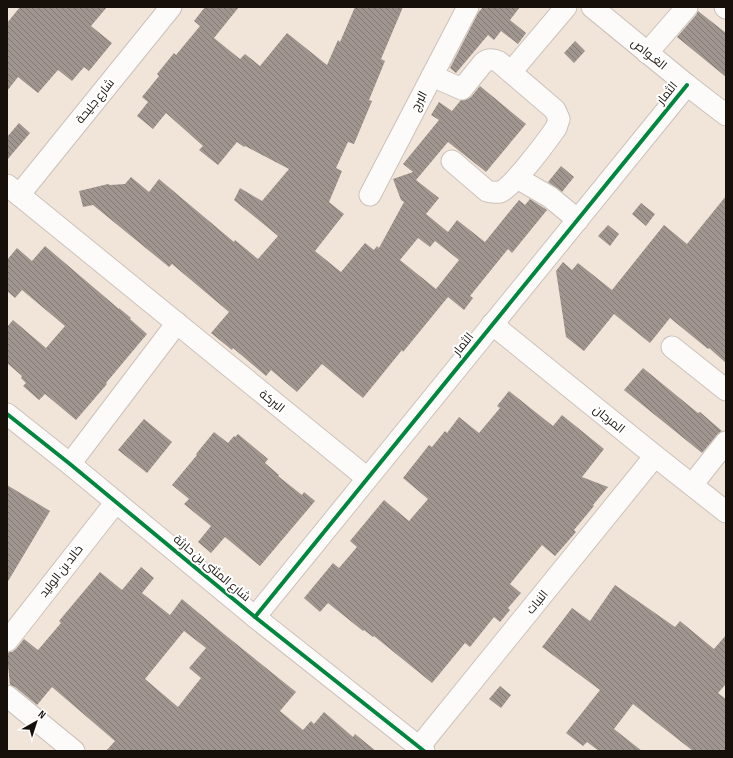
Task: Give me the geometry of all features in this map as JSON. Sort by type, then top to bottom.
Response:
[{"type":"street","name":"شارع جليحة","points":[[13,190],[171,7]]},
{"type":"street","name":"البرج","points":[[370,195],[468,7]]},
{"type":"street","points":[[511,72],[566,7]]},
{"type":"street","name":"الغـواص","points":[[592,7],[647,53],[726,115]]},
{"type":"street","points":[[647,53],[687,7]]},
{"type":"street","points":[[432,76],[462,89],[482,64],[486,61],[495,60],[555,110],[558,119],[556,128],[517,178],[505,189],[499,192],[487,191],[452,161]]},
{"type":"street","name":"الثمار","points":[[255,617],[687,85]]},
{"type":"street","points":[[517,178],[550,197],[578,220]]},
{"type":"street","name":"البركة","points":[[13,190],[367,478]]},
{"type":"street","points":[[70,464],[177,323]]},
{"type":"street","name":"المرجان","points":[[492,324],[726,512]]},
{"type":"street","points":[[672,347],[726,390]]},
{"type":"street","name":"شارع المثنى بن حارثة","points":[[7,414],[70,464],[255,617],[422,749]]},
{"type":"street","points":[[692,485],[726,442]]},
{"type":"street","name":"النبات","points":[[422,749],[655,456]]},
{"type":"street","name":"خالد بن الوليد","points":[[7,641],[116,502]]},
{"type":"street","points":[[7,696],[74,751]]},
{"type":"building","points":[[20,7],[107,7],[91,26],[112,43],[89,71],[84,67],[72,81],[58,70],[38,93],[18,77],[7,91],[7,23]]},
{"type":"building","points":[[205,7],[239,7],[214,38],[240,59],[245,54],[260,66],[287,33],[327,65],[338,40],[340,42],[355,7],[403,7],[381,59],[385,61],[369,100],[372,101],[354,144],[348,142],[336,168],[342,171],[329,202],[344,214],[315,251],[341,272],[365,243],[374,250],[377,246],[379,248],[404,202],[401,200],[393,179],[413,172],[403,164],[439,120],[431,115],[439,102],[452,111],[461,100],[471,97],[480,86],[526,124],[486,172],[448,142],[416,180],[439,198],[426,214],[448,232],[457,220],[485,242],[519,200],[525,205],[530,199],[547,210],[512,253],[508,249],[470,296],[473,298],[464,310],[448,297],[363,398],[322,364],[297,392],[271,370],[266,376],[233,348],[232,350],[211,333],[229,312],[172,264],[169,267],[93,205],[83,207],[79,191],[108,184],[125,184],[131,177],[149,192],[159,179],[234,242],[235,240],[258,259],[278,236],[234,200],[240,188],[262,201],[289,169],[245,146],[244,147],[237,142],[218,165],[199,150],[203,146],[166,113],[153,129],[137,116],[148,102],[142,97],[159,76],[157,74],[174,53],[176,55],[200,26],[194,21]],"holes":[[[418,238],[430,247],[435,241],[459,260],[436,289],[400,260]]]},
{"type":"building","points":[[483,7],[520,7],[510,20],[526,33],[518,44],[501,31],[494,40],[488,35],[456,73],[450,68],[478,13]]},
{"type":"building","points":[[698,11],[726,33],[726,77],[677,37]]},
{"type":"building","points":[[575,41],[585,51],[574,63],[564,53]]},
{"type":"building","points":[[19,123],[30,133],[7,160],[7,137]]},
{"type":"building","points":[[561,166],[574,177],[562,192],[548,182]]},
{"type":"building","points":[[726,196],[726,363],[670,318],[650,343],[614,314],[584,351],[566,337],[556,271],[563,262],[572,270],[578,263],[612,290],[664,225],[687,244]]},
{"type":"building","points":[[641,203],[655,214],[646,226],[632,214]]},
{"type":"building","points":[[608,225],[619,234],[610,246],[598,236]]},
{"type":"building","points":[[45,246],[131,318],[130,319],[147,334],[76,420],[45,394],[39,400],[23,386],[26,383],[21,378],[22,376],[7,363],[7,327],[13,320],[46,348],[65,326],[22,290],[15,298],[7,291],[7,260],[17,248],[32,261]]},
{"type":"building","points":[[643,368],[722,431],[702,453],[624,390]]},
{"type":"building","points":[[509,391],[553,426],[562,415],[604,449],[582,477],[608,487],[574,530],[576,532],[555,556],[542,545],[510,584],[521,593],[508,608],[510,610],[500,622],[494,617],[470,647],[465,643],[432,683],[374,636],[373,637],[364,630],[363,631],[328,603],[320,612],[304,598],[333,563],[339,568],[357,547],[350,541],[384,500],[409,521],[428,499],[403,478],[429,445],[432,447],[445,431],[447,433],[459,417],[479,433],[500,408],[497,406]]},
{"type":"building","points":[[144,419],[172,442],[147,473],[118,450]]},
{"type":"building","points":[[214,432],[228,443],[238,434],[268,459],[265,463],[279,475],[278,476],[302,495],[304,492],[315,501],[260,566],[225,537],[211,553],[198,542],[211,526],[184,504],[189,499],[172,485]]},
{"type":"building","points":[[7,485],[50,511],[7,583]]},
{"type":"building","points":[[141,567],[154,578],[142,593],[170,615],[182,599],[296,692],[280,711],[303,730],[311,721],[314,724],[324,712],[353,737],[355,734],[376,751],[106,751],[115,741],[52,687],[37,705],[15,687],[10,685],[7,655],[9,652],[16,649],[24,639],[38,650],[61,623],[59,621],[100,572],[122,590]],"holes":[[[184,631],[206,648],[189,668],[201,678],[178,707],[145,679]]]},
{"type":"building","points":[[615,585],[675,627],[680,621],[714,649],[726,635],[726,684],[718,693],[726,699],[726,751],[693,751],[633,704],[614,729],[642,751],[599,751],[587,742],[583,746],[566,733],[600,690],[542,647],[572,608],[590,621]]},
{"type":"building","points":[[500,686],[511,695],[501,708],[489,699]]},
{"type":"cycle path","points":[[255,617],[687,85]]},
{"type":"cycle path","points":[[7,414],[70,464],[255,617],[424,751]]}]
